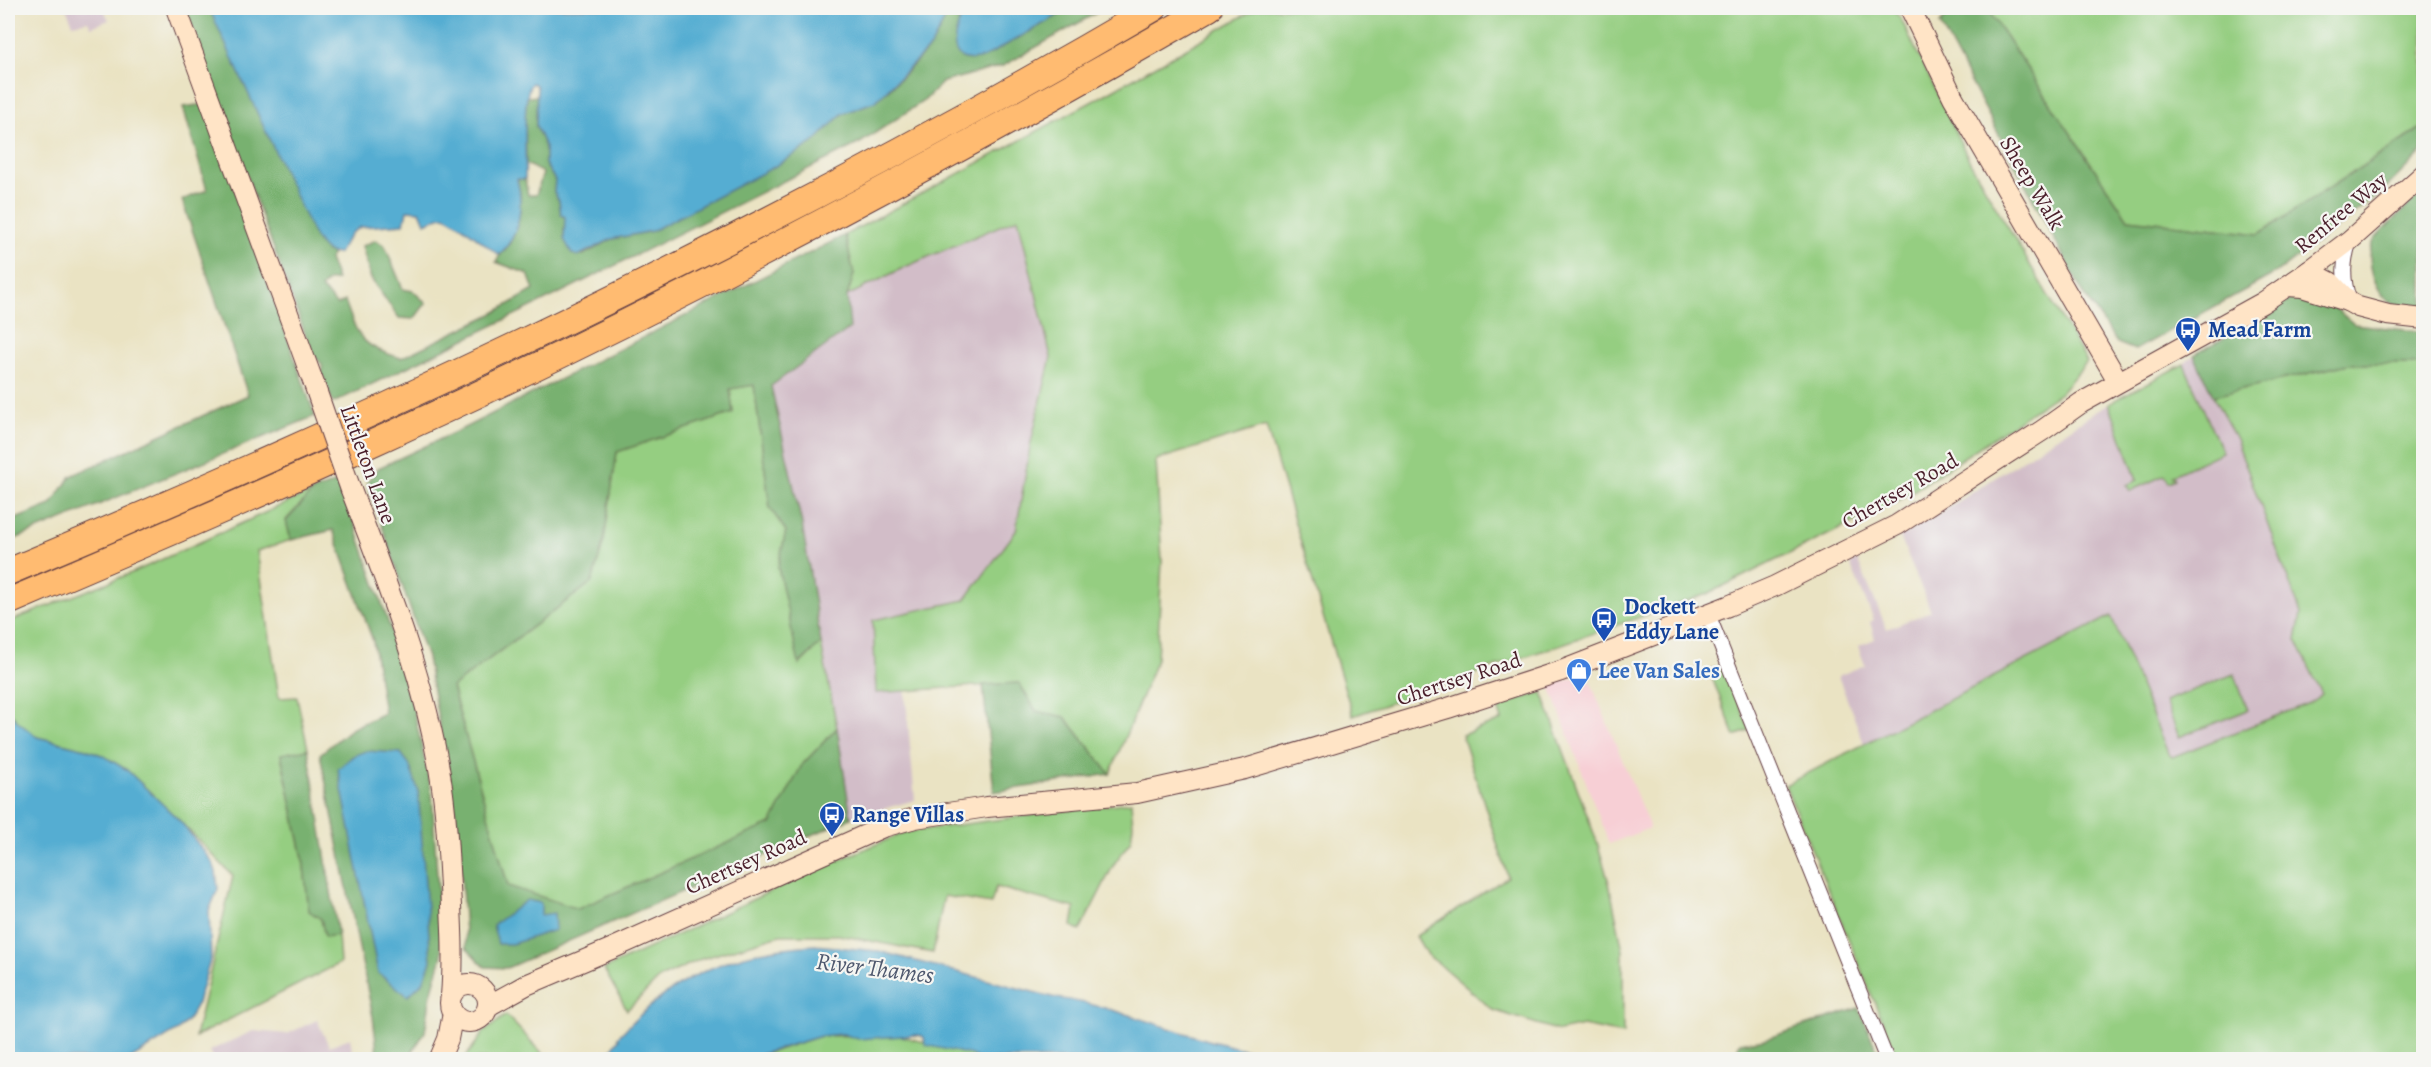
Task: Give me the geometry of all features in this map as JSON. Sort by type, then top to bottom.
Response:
[{"type":"highway","points":[[8,572],[275,457],[553,329],[696,258],[939,129],[1154,8]]},
{"type":"highway","points":[[8,602],[368,446],[594,337],[964,147],[1209,8]]},
{"type":"main road","name":"Littleton Lane","points":[[176,8],[351,490],[399,615],[416,668],[442,786],[447,835],[453,950],[452,1005],[448,1039],[441,1057]]},
{"type":"main road","name":"Sheep Walk","points":[[1910,8],[1953,97],[2118,381]]},
{"type":"main road","name":"Renfree Way","points":[[2288,286],[2350,240],[2424,174]]},
{"type":"main road","points":[[2309,271],[2330,282],[2349,302]]},
{"type":"main road","name":"Chertsey Road","points":[[480,1000],[503,990],[526,985],[883,826],[938,814],[987,807],[1137,793],[1245,769],[1530,681],[1708,614],[1775,586],[1897,525],[2081,403],[2198,339],[2288,286]]},
{"type":"main road","points":[[2288,286],[2302,287],[2372,312],[2424,319]]},
{"type":"main road","points":[[453,950],[462,973],[480,1000]]},
{"type":"main road","points":[[459,986],[480,1000],[460,1020],[452,1005],[459,986]]},
{"type":"main road","points":[[441,1057],[459,1040],[480,1000]]},
{"type":"street","points":[[2349,302],[2343,271],[2350,240]]},
{"type":"street","points":[[1708,614],[1887,1059]]},
{"type":"shaded area","points":[[66,8],[103,8],[109,20],[91,27],[88,21],[73,24]]},
{"type":"shaded area","points":[[1018,218],[1051,357],[1030,447],[1016,531],[965,600],[874,620],[876,692],[905,690],[915,800],[851,818],[802,524],[771,386],[850,328],[847,296],[905,267]]},
{"type":"shaded area","points":[[2194,355],[2236,439],[2301,614],[2296,640],[2323,694],[2309,703],[2172,757],[2168,753],[2110,617],[1865,746],[1838,676],[1865,665],[1858,646],[1875,639],[1870,622],[1874,620],[1850,564],[1857,559],[1887,629],[1931,611],[1900,537],[1940,514],[2109,403],[2137,480],[2165,475],[2169,481],[2173,475],[2222,452],[2184,364]]},
{"type":"shaded area","points":[[1587,673],[1650,828],[1609,844],[1550,686]]},
{"type":"shaded area","points":[[317,1020],[329,1046],[350,1038],[354,1059],[213,1059],[209,1051],[253,1031],[287,1034]]},
{"type":"green space","points":[[185,8],[210,8],[327,252],[333,254],[329,259],[337,280],[328,281],[321,288],[337,305],[345,301],[363,339],[378,350],[401,358],[494,313],[534,290],[528,274],[496,262],[512,240],[518,223],[520,196],[517,179],[525,179],[528,195],[536,195],[543,173],[526,164],[527,97],[537,96],[536,126],[545,147],[545,164],[555,180],[554,192],[559,201],[561,214],[565,217],[564,239],[583,255],[612,239],[652,231],[842,114],[876,101],[931,46],[951,8],[966,8],[958,22],[983,58],[1071,8],[1105,8],[1003,66],[943,82],[925,100],[860,143],[552,297],[333,403],[322,373],[322,364],[313,355]]},
{"type":"green space","points":[[1257,8],[1891,8],[1901,19],[1971,164],[2087,362],[2060,393],[1901,499],[1707,594],[1353,716],[1266,426],[1156,460],[1162,561],[1157,659],[1110,774],[1065,717],[1036,711],[1019,683],[876,693],[873,620],[965,600],[1016,531],[1030,447],[1051,357],[1018,218],[905,267],[847,296],[854,274],[845,235],[1104,95]]},
{"type":"green space","points":[[1953,8],[1983,8],[1990,13],[2128,219],[2259,234],[2423,127],[2423,151],[2379,195],[2276,273],[2135,350],[2117,343],[2082,291],[1940,24]]},
{"type":"green space","points":[[1989,8],[2423,8],[2423,127],[2259,234],[2128,219],[1990,13]]},
{"type":"green space","points":[[205,104],[315,416],[8,542],[8,522],[51,505],[71,476],[248,395],[182,200],[207,190],[183,107]]},
{"type":"green space","points":[[2423,192],[2423,310],[2399,306],[2386,298],[2376,284],[2370,257],[2371,248],[2377,236]]},
{"type":"green space","points":[[845,235],[854,274],[847,296],[850,328],[771,386],[802,524],[821,643],[799,664],[778,567],[786,531],[770,508],[754,385],[730,389],[733,413],[617,452],[604,540],[592,582],[452,687],[508,886],[578,909],[771,824],[802,765],[837,728],[851,818],[507,968],[485,967],[466,948],[458,827],[427,658],[367,482],[378,468],[462,429]]},
{"type":"green space","points":[[376,240],[385,246],[403,289],[413,291],[426,303],[414,319],[399,318],[371,279],[362,246]]},
{"type":"green space","points":[[2312,296],[2329,303],[2354,324],[2423,332],[2423,364],[2348,364],[2213,396],[2194,355],[2290,300]]},
{"type":"green space","points":[[2184,364],[2222,452],[2173,475],[2175,479],[2169,482],[2165,475],[2130,491],[2127,485],[2137,480],[2109,403]]},
{"type":"green space","points":[[2348,364],[2423,364],[2423,1059],[1898,1059],[1785,785],[2111,616],[2168,753],[2172,757],[2309,703],[2322,694],[2296,640],[2301,614],[2236,439],[2213,396]]},
{"type":"green space","points":[[754,385],[770,508],[786,531],[778,567],[800,664],[821,643],[837,728],[802,765],[771,824],[578,909],[508,886],[452,687],[592,582],[604,540],[617,452],[733,413],[730,389]]},
{"type":"green space","points":[[340,481],[405,671],[432,793],[442,956],[431,994],[425,1032],[408,1059],[378,1059],[373,1017],[320,754],[351,729],[384,713],[373,641],[333,530],[291,540],[286,521],[313,491]]},
{"type":"green space","points":[[313,491],[286,520],[291,540],[257,551],[279,698],[297,697],[308,749],[281,755],[303,858],[309,910],[321,919],[325,936],[338,935],[340,963],[195,1037],[233,876],[127,770],[104,756],[86,749],[37,737],[18,722],[8,710],[8,622],[134,572]]},
{"type":"green space","points":[[1723,665],[1750,730],[1735,736],[1709,670]]},
{"type":"green space","points":[[2234,674],[2248,710],[2179,737],[2165,701]]},
{"type":"green space","points":[[1019,683],[1036,711],[1065,717],[1110,774],[994,792],[983,685]]},
{"type":"green space","points":[[1542,692],[1597,842],[1609,883],[1623,950],[1623,1034],[1583,1026],[1559,1031],[1493,1010],[1427,955],[1416,936],[1508,877],[1462,735],[1502,720],[1498,707]]},
{"type":"green space","points":[[308,749],[338,935],[325,937],[321,919],[309,911],[303,858],[281,754]]},
{"type":"green space","points":[[1131,802],[1133,825],[1131,840],[1114,864],[1080,931],[1072,926],[1075,908],[996,887],[991,904],[944,896],[933,953],[839,935],[780,935],[701,959],[660,978],[627,1010],[604,969],[829,864],[906,832]]},
{"type":"green space","points":[[1859,1008],[1880,1058],[1731,1060],[1740,1043],[1765,1039]]},
{"type":"green space","points":[[506,1015],[548,1059],[464,1059],[484,1032]]},
{"type":"green space","points":[[897,1035],[990,1059],[746,1060],[821,1036]]},
{"type":"water","points":[[209,8],[510,8],[515,10],[530,8],[951,8],[931,46],[876,101],[842,114],[813,143],[774,167],[652,231],[612,239],[578,256],[572,254],[564,239],[565,217],[561,214],[559,201],[554,192],[555,180],[545,164],[545,147],[536,126],[537,88],[532,83],[525,113],[525,179],[517,179],[520,199],[518,220],[512,239],[499,255],[447,217],[443,216],[425,223],[420,211],[407,210],[404,224],[361,227],[351,233],[339,253],[327,251],[313,234]]},
{"type":"water","points":[[966,8],[1071,8],[983,58],[970,60],[961,58],[956,52],[955,45],[955,36]]},
{"type":"water","points":[[8,710],[18,722],[37,737],[86,749],[104,756],[127,770],[181,822],[213,863],[218,889],[209,911],[211,958],[196,1006],[188,1020],[178,1030],[131,1059],[8,1059]]},
{"type":"water","points":[[366,751],[401,753],[409,764],[418,790],[431,961],[423,982],[408,996],[378,973],[338,769],[353,756]]},
{"type":"water","points":[[527,900],[541,903],[541,915],[554,913],[555,930],[512,944],[498,944],[493,925]]},
{"type":"water","name":"River Thames","points":[[815,945],[878,951],[1114,1011],[1218,1043],[1290,1059],[979,1059],[971,1055],[925,1045],[924,1037],[918,1035],[858,1039],[843,1034],[821,1036],[745,1059],[605,1059],[619,1039],[618,1037],[639,1016],[683,983],[732,960],[758,953]]},
{"type":"place","name":"Mead Farm","points":[[2188,353]]},
{"type":"place","name":"Dockett Eddy Lane","points":[[1604,643]]},
{"type":"place","name":"Lee Van Sales","points":[[1579,694]]},
{"type":"place","name":"Range Villas","points":[[832,838]]}]
